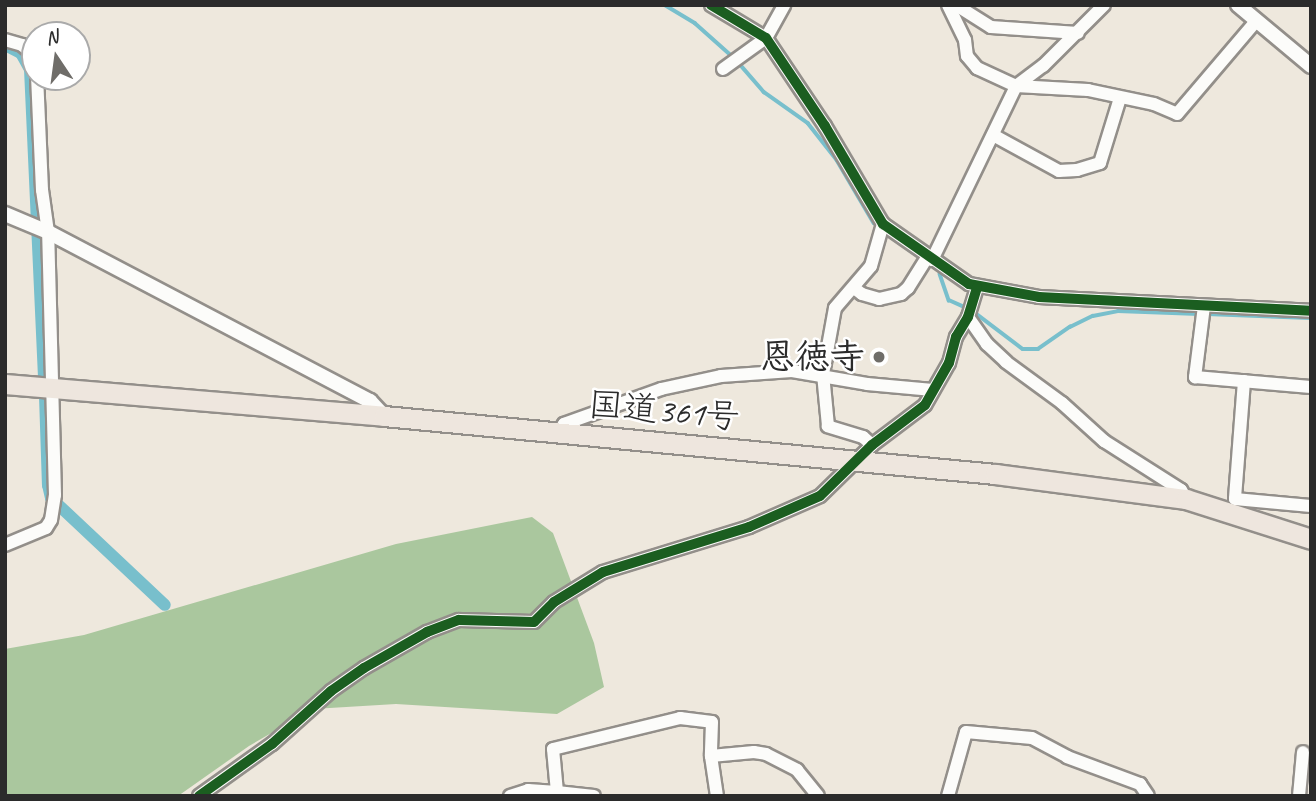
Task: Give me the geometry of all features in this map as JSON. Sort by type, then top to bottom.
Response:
[{"type":"highway","name":"国道361号","points":[[5,384],[384,416],[995,474],[1231,504],[1311,539]]},
{"type":"street","points":[[710,5],[766,38],[825,126],[883,224],[930,259],[977,287],[1040,297],[1204,311],[1311,311]]},
{"type":"street","points":[[733,63],[766,38],[784,5]]},
{"type":"street","points":[[948,5],[965,40],[967,56],[976,68],[1016,86],[1088,90],[1120,99],[1154,104],[1177,114],[1256,20]]},
{"type":"street","points":[[956,5],[991,27],[1078,33]]},
{"type":"street","points":[[1238,5],[1311,66]]},
{"type":"street","points":[[854,288],[862,294],[879,299],[901,295],[908,288],[930,259],[1016,86],[1043,66],[1078,33],[1099,7]]},
{"type":"street","points":[[5,545],[46,528],[51,520],[55,495],[48,232],[42,190],[38,91]]},
{"type":"street","points":[[993,135],[1059,171],[1077,170],[1100,163],[1120,99]]},
{"type":"street","points":[[5,214],[48,232],[370,401],[384,416]]},
{"type":"street","points":[[872,445],[863,437],[828,426],[824,374],[835,308],[876,258],[883,224]]},
{"type":"street","points":[[199,796],[272,744],[331,691],[363,668],[427,632],[459,620],[534,622],[554,602],[603,572],[749,527],[820,496],[872,445],[925,405],[949,363],[956,337],[968,317],[977,287]]},
{"type":"street","points":[[1204,311],[1195,377],[1311,387]]},
{"type":"street","points":[[968,317],[987,344],[1006,362],[1062,403],[1104,441],[1181,490],[1186,499]]},
{"type":"street","points":[[558,433],[564,424],[661,388],[721,376],[762,372],[824,374],[867,384],[933,390]]},
{"type":"street","points":[[1244,381],[1231,504],[1311,506]]},
{"type":"street","points":[[557,792],[553,749],[661,724],[671,719],[712,722],[711,755],[718,796]]},
{"type":"street","points":[[948,796],[965,732],[1032,738],[1068,757],[1140,784],[1148,796]]},
{"type":"street","points":[[711,755],[754,752],[766,754],[797,770],[818,796]]},
{"type":"street","points":[[1298,796],[1303,752]]},
{"type":"street","points":[[510,796],[528,790],[594,796]]},
{"type":"green space","points":[[532,517],[553,533],[594,643],[604,687],[557,714],[396,704],[313,709],[249,746],[178,796],[5,796],[5,649],[84,635],[396,544]]},
{"type":"waterway","points":[[665,5],[695,23],[733,57]]},
{"type":"waterway","points":[[5,45],[21,53],[30,69],[44,378]]},
{"type":"waterway","points":[[738,62],[764,92],[808,123],[837,160],[874,223]]},
{"type":"waterway","points":[[888,235],[915,254]]},
{"type":"waterway","points":[[940,274],[949,300],[967,308]]},
{"type":"waterway","points":[[974,312],[1023,349],[1038,349],[1070,327],[1093,316],[1118,311],[1199,314]]},
{"type":"waterway","points":[[1207,314],[1311,318]]},
{"type":"waterway","points":[[45,396],[48,485],[51,498],[165,605]]},
{"type":"cycle path","points":[[711,5],[766,38],[825,126],[883,224],[969,284],[1039,297],[1311,311]]},
{"type":"cycle path","points":[[199,796],[272,744],[331,691],[364,668],[427,632],[459,620],[534,622],[554,602],[603,572],[749,527],[820,496],[872,445],[925,405],[949,363],[956,337],[968,317],[977,287]]},
{"type":"place","name":"恩徳寺","points":[[879,357]]}]
